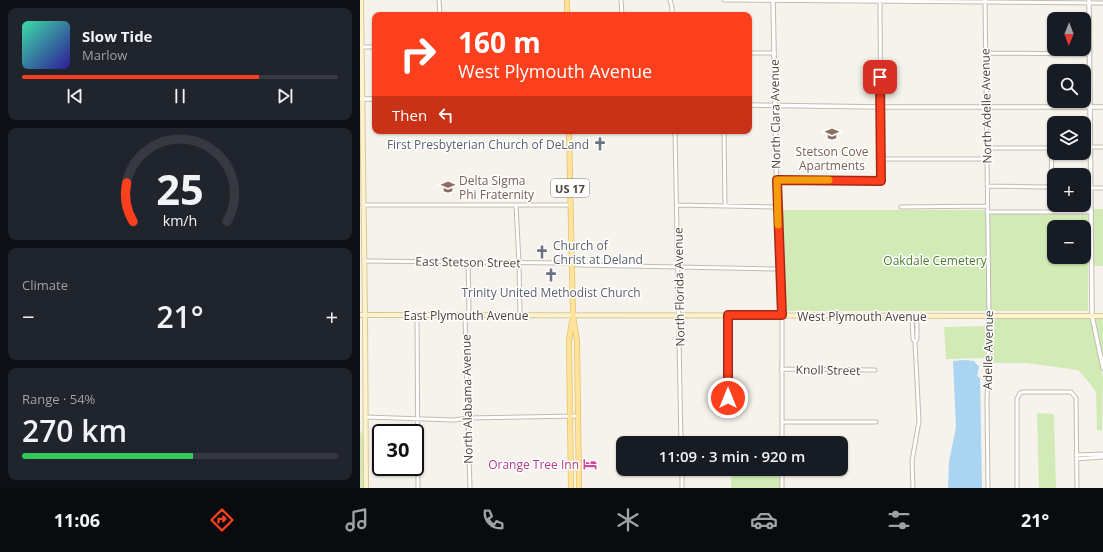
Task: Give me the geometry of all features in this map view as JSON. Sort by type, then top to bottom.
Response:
[{"type":"main road","points":[[360,0],[361,184],[363,205],[365,315],[362,392],[366,488]]},
{"type":"main road","points":[[567,0],[567,12]]},
{"type":"main road","name":"US 17","points":[[569,134],[572,264],[572,316],[569,340],[571,488]]},
{"type":"main road","name":"East Plymouth Avenue","points":[[360,315],[572,316]]},
{"type":"main road","name":"US 17","points":[[572,316],[577,341],[579,488]]},
{"type":"main road","name":"West Plymouth Avenue","points":[[572,316],[1103,316]]},
{"type":"street","points":[[439,0],[440,12]]},
{"type":"street","points":[[621,0],[622,12]]},
{"type":"street","points":[[670,0],[672,12]]},
{"type":"street","points":[[724,0],[1103,3]]},
{"type":"street","name":"North Clara Avenue","points":[[773,0],[777,207],[782,315],[782,436]]},
{"type":"street","points":[[777,180],[881,181],[880,1]]},
{"type":"street","name":"North Adelle Avenue","points":[[985,2],[987,212]]},
{"type":"street","points":[[361,47],[372,47]]},
{"type":"street","points":[[752,53],[774,53]]},
{"type":"street","points":[[985,53],[1047,54]]},
{"type":"street","points":[[361,99],[372,99]]},
{"type":"street","points":[[752,105],[1047,107]]},
{"type":"street","points":[[1091,107],[1103,107]]},
{"type":"street","name":"North Florida Avenue","points":[[675,134],[681,436]]},
{"type":"street","points":[[724,134],[725,206]]},
{"type":"street","points":[[1091,147],[1103,147]]},
{"type":"street","points":[[987,148],[1047,148]]},
{"type":"street","points":[[882,159],[987,159]]},
{"type":"street","points":[[987,186],[1046,187],[1050,185],[1051,181],[1052,160]]},
{"type":"street","points":[[1091,188],[1103,188]]},
{"type":"street","points":[[363,205],[570,205]]},
{"type":"street","points":[[516,205],[520,315]]},
{"type":"street","points":[[677,205],[777,207]]},
{"type":"street","points":[[901,207],[987,206]]},
{"type":"street","points":[[987,212],[1047,212]]},
{"type":"street","name":"Adelle Avenue","points":[[987,212],[989,316],[987,401],[988,488]]},
{"type":"street","points":[[1091,212],[1092,316],[1103,368]]},
{"type":"street","name":"East Stetson Street","points":[[364,261],[678,266],[780,270]]},
{"type":"street","name":"North Alabama Avenue","points":[[468,262],[469,310],[466,318],[470,488]]},
{"type":"street","points":[[417,315],[418,488]]},
{"type":"street","points":[[728,315],[728,398]]},
{"type":"street","points":[[912,316],[918,421],[912,461],[913,488]]},
{"type":"street","points":[[914,342],[917,339],[917,316]]},
{"type":"street","name":"Knoll Street","points":[[781,369],[875,370]]},
{"type":"street","points":[[1017,488],[1017,398],[1020,393],[1024,392],[1071,392],[1076,398],[1077,488]]},
{"type":"street","points":[[363,421],[578,416]]},
{"type":"street","points":[[782,422],[876,422]]},
{"type":"street","points":[[1076,457],[1103,456]]},
{"type":"street","points":[[682,476],[682,488]]},
{"type":"street","points":[[782,476],[782,488]]},
{"type":"green space","points":[[1093,209],[1103,209],[1103,266],[1093,266]]},
{"type":"green space","name":"Oakdale Cemetery","points":[[782,210],[984,210],[985,214],[1088,214],[1088,220],[1047,220],[1047,264],[1088,264],[1088,311],[784,311]]},
{"type":"green space","points":[[991,318],[1090,318],[1103,378],[1102,431],[1097,430],[1096,392],[1078,370],[1026,363],[994,363],[989,358]]},
{"type":"green space","points":[[1094,318],[1103,318],[1103,357]]},
{"type":"green space","points":[[986,326],[985,358],[946,359],[944,327]]},
{"type":"green space","points":[[1037,413],[1054,414],[1056,488],[1039,488]]},
{"type":"green space","points":[[360,430],[363,435],[364,488],[360,488]]},
{"type":"green space","points":[[780,476],[780,488],[731,488],[731,477]]},
{"type":"water","points":[[953,361],[974,361],[979,367],[977,376],[980,378],[982,488],[948,488],[949,462],[956,427]]},
{"type":"slow traffic","points":[[778,225],[777,180],[829,180]]},
{"type":"place","name":"Stetson Cove Apartments","points":[[832,134]]},
{"type":"place","name":"First Presbyterian Church of DeLand","points":[[600,144]]},
{"type":"place","name":"Delta Sigma Phi Fraternity","points":[[448,187]]},
{"type":"place","name":"Church of Christ at Deland","points":[[542,252]]},
{"type":"place","name":"Trinity United Methodist Church","points":[[551,275]]},
{"type":"place","name":"Orange Tree Inn","points":[[590,464]]},
{"type":"route","points":[[728,398],[728,315],[782,315],[777,180],[881,181],[882,159],[880,77]]}]
